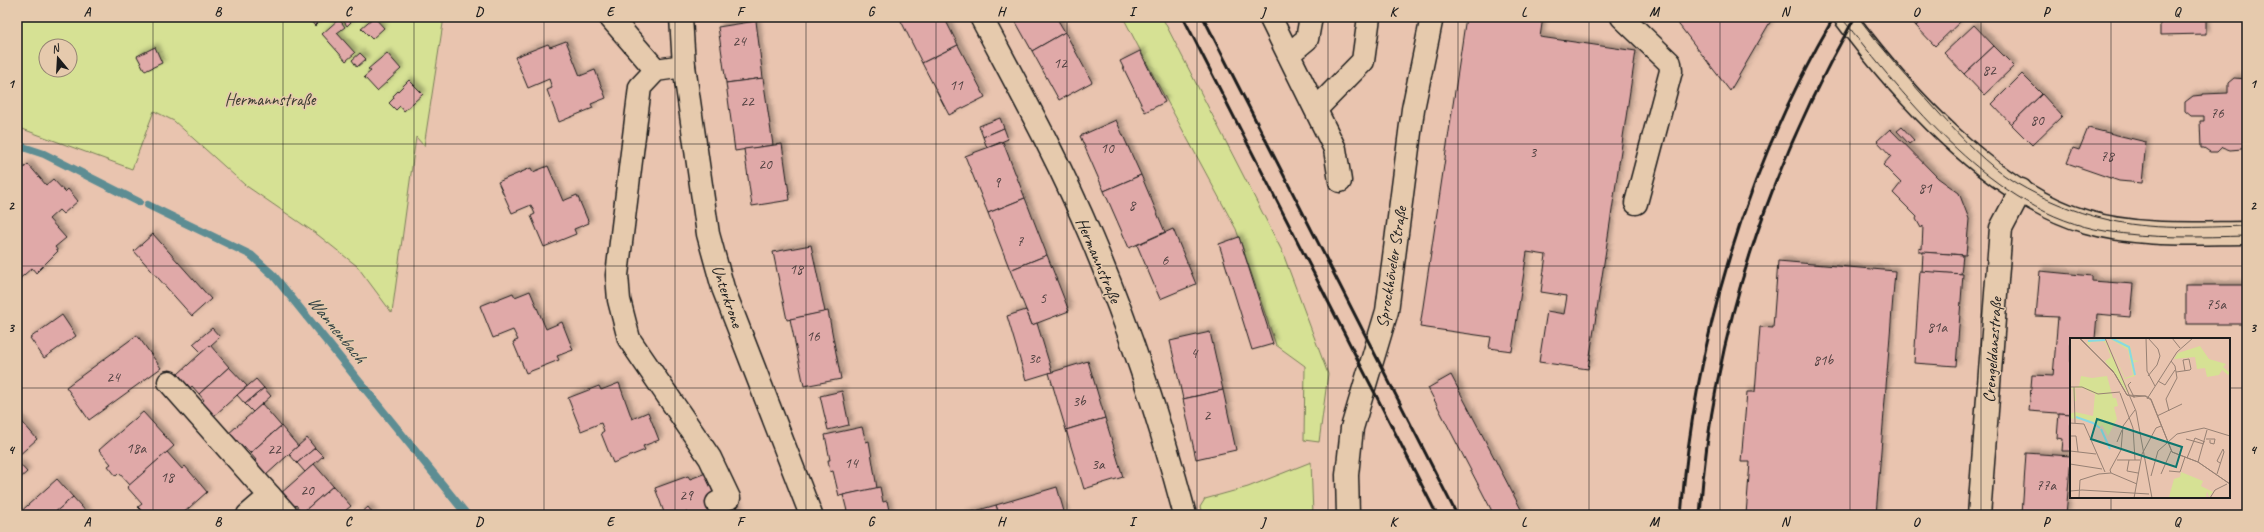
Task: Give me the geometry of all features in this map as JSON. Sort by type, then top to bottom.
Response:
[{"type":"street","points":[[610,17],[656,70]]},
{"type":"street","name":"Unterkrone","points":[[681,17],[684,66],[708,234],[721,281],[812,515]]},
{"type":"street","name":"Hermannstraße","points":[[981,17],[1023,95],[1091,236],[1128,330],[1185,515]]},
{"type":"street","points":[[1270,17],[1335,149],[1340,181]]},
{"type":"street","points":[[1289,54],[1307,39],[1311,17]]},
{"type":"street","points":[[1316,109],[1363,60],[1369,17]]},
{"type":"street","name":"Sprockhöveler Straße","points":[[1348,515],[1347,475],[1352,428],[1388,304],[1413,109],[1432,17]]},
{"type":"street","points":[[1622,17],[1670,63],[1671,71],[1636,203]]},
{"type":"street","points":[[1845,17],[1890,73],[1958,144],[2004,181],[2045,204],[2087,222],[2113,227],[2150,232],[2247,233]]},
{"type":"street","points":[[684,66],[656,70],[640,87],[616,275],[619,300],[629,339],[713,464],[729,498],[717,503]]},
{"type":"street","name":"Crengeldanzstraße","points":[[1979,515],[2001,228],[2021,190]]},
{"type":"street","points":[[169,382],[287,515]]},
{"type":"street","points":[[248,515],[270,496]]},
{"type":"green space","points":[[17,17],[444,17],[424,146],[416,137],[392,313],[357,266],[318,235],[245,185],[174,121],[154,111],[132,169],[17,127]]},
{"type":"green space","points":[[1123,17],[1162,17],[1282,251],[1328,374],[1319,442],[1304,440],[1305,366],[1276,345],[1236,229]]},
{"type":"green space","points":[[1311,462],[1313,515],[1203,515],[1200,507],[1205,499],[1248,487]]},
{"type":"building","points":[[307,17],[324,17],[315,26]]},
{"type":"building","points":[[346,17],[351,17],[353,20],[347,26],[343,20]]},
{"type":"building","points":[[374,17],[384,28],[372,39],[361,28]]},
{"type":"building","points":[[899,17],[944,17],[958,45],[922,63]]},
{"type":"building","points":[[1013,17],[1056,17],[1065,32],[1032,51]]},
{"type":"building","points":[[1466,17],[1543,17],[1540,37],[1636,51],[1588,369],[1539,362],[1547,311],[1564,314],[1567,296],[1541,292],[1546,255],[1527,252],[1512,351],[1489,348],[1491,337],[1420,327]]},
{"type":"building","points":[[1673,17],[1773,17],[1730,91]]},
{"type":"building","points":[[1908,17],[1925,17],[1916,26]]},
{"type":"building","points":[[1925,17],[1965,17],[1935,46],[1916,26]]},
{"type":"building","points":[[2160,17],[2206,17],[2206,34],[2160,35]]},
{"type":"building","points":[[339,19],[345,27],[337,33],[355,53],[346,61],[322,34]]},
{"type":"building","points":[[756,21],[763,78],[726,83],[718,27]]},
{"type":"building","points":[[1974,25],[1994,46],[1964,74],[1944,53]]},
{"type":"building","points":[[1065,32],[1092,82],[1059,100],[1032,51]]},
{"type":"building","points":[[566,41],[580,76],[595,70],[606,98],[591,104],[593,108],[559,122],[547,90],[552,88],[549,79],[528,88],[515,57],[548,44],[550,47]]},
{"type":"building","points":[[958,45],[985,97],[949,115],[922,63]]},
{"type":"building","points":[[1994,46],[2014,66],[1984,95],[1964,74]]},
{"type":"building","points":[[155,47],[162,63],[145,71],[137,56]]},
{"type":"building","points":[[1140,51],[1165,102],[1145,112],[1120,61]]},
{"type":"building","points":[[360,53],[366,59],[357,67],[352,60]]},
{"type":"building","points":[[387,53],[401,69],[377,91],[364,77],[371,71],[368,69]]},
{"type":"building","points":[[2022,74],[2042,94],[2011,124],[1992,104]]},
{"type":"building","points":[[763,78],[773,145],[735,151],[726,83]]},
{"type":"building","points":[[2234,78],[2247,79],[2247,146],[2242,149],[2230,150],[2222,147],[2217,152],[2210,152],[2204,148],[2201,148],[2200,121],[2204,121],[2204,116],[2191,116],[2185,111],[2185,102],[2193,96],[2228,93],[2228,83]]},
{"type":"building","points":[[409,80],[423,94],[404,111],[400,106],[396,110],[389,103],[394,98],[393,96]]},
{"type":"building","points":[[2042,94],[2062,116],[2032,145],[2011,124]]},
{"type":"building","points":[[1000,118],[1004,128],[983,137],[979,126]]},
{"type":"building","points":[[1116,120],[1141,175],[1104,191],[1080,136]]},
{"type":"building","points":[[1902,127],[1914,140],[1909,144],[1897,131]]},
{"type":"building","points":[[1004,128],[1008,139],[987,148],[983,137]]},
{"type":"building","points":[[2088,128],[2146,142],[2142,183],[2119,181],[2067,163],[2073,148],[2079,150]]},
{"type":"building","points":[[1890,129],[1938,178],[1959,193],[1969,219],[1966,255],[1919,252],[1919,248],[1922,249],[1923,226],[1921,228],[1916,219],[1917,217],[1893,193],[1901,183],[1883,165],[1891,156],[1877,141]]},
{"type":"building","points":[[1003,142],[1025,198],[988,213],[965,156]]},
{"type":"building","points":[[782,144],[790,200],[752,206],[744,149]]},
{"type":"building","points":[[28,164],[46,185],[53,179],[65,192],[68,189],[78,201],[63,214],[59,210],[49,219],[66,238],[55,247],[58,251],[36,273],[32,268],[17,281],[17,174]]},
{"type":"building","points":[[548,166],[563,201],[577,195],[589,223],[574,229],[576,234],[544,247],[531,216],[535,214],[531,205],[512,213],[498,182],[531,168],[533,172]]},
{"type":"building","points":[[1141,175],[1165,232],[1129,248],[1104,191]]},
{"type":"building","points":[[1025,198],[1047,255],[1010,270],[988,213]]},
{"type":"building","points":[[1173,229],[1196,284],[1160,299],[1137,245]]},
{"type":"building","points":[[153,234],[211,299],[192,316],[134,251]]},
{"type":"building","points":[[1239,237],[1273,344],[1252,350],[1219,244]]},
{"type":"building","points":[[811,245],[825,312],[787,320],[773,252]]},
{"type":"building","points":[[1923,252],[1963,255],[1961,274],[1922,272]]},
{"type":"building","points":[[1047,255],[1069,311],[1032,325],[1010,270]]},
{"type":"building","points":[[1778,261],[1895,271],[1876,515],[1746,515],[1750,462],[1741,462],[1747,392],[1755,392],[1760,327],[1773,328]]},
{"type":"building","points":[[1920,271],[1963,274],[1956,366],[1914,363]]},
{"type":"building","points":[[2040,271],[2092,276],[2092,281],[2133,284],[2130,317],[2097,314],[2095,338],[2070,338],[2070,414],[2029,411],[2032,375],[2053,376],[2058,317],[2036,316]]},
{"type":"building","points":[[2186,285],[2247,285],[2247,324],[2186,324]]},
{"type":"building","points":[[530,291],[546,329],[562,322],[573,350],[557,356],[559,360],[526,373],[513,342],[518,340],[513,330],[493,338],[480,306],[513,293],[515,297]]},
{"type":"building","points":[[1026,310],[1032,325],[1037,323],[1052,372],[1026,380],[1007,316]]},
{"type":"building","points":[[828,311],[841,379],[804,386],[790,319]]},
{"type":"building","points":[[62,315],[76,336],[44,358],[30,338]]},
{"type":"building","points":[[212,328],[220,337],[202,353],[193,344]]},
{"type":"building","points":[[1210,332],[1223,390],[1183,399],[1170,341]]},
{"type":"building","points":[[137,335],[161,368],[89,420],[66,387]]},
{"type":"building","points":[[210,345],[229,367],[199,394],[192,386],[190,388],[178,374]]},
{"type":"building","points":[[1088,361],[1105,418],[1066,430],[1049,373]]},
{"type":"building","points":[[229,367],[247,386],[214,416],[202,402],[204,400],[199,394]]},
{"type":"building","points":[[1451,375],[1524,515],[1494,515],[1428,388]]},
{"type":"building","points":[[256,379],[264,388],[245,404],[237,395]]},
{"type":"building","points":[[619,383],[632,419],[648,412],[659,440],[643,446],[645,450],[613,463],[601,433],[604,431],[601,423],[581,431],[568,398],[599,386],[601,390]]},
{"type":"building","points":[[264,388],[271,396],[253,412],[245,404]]},
{"type":"building","points":[[1223,390],[1236,450],[1196,459],[1183,399]]},
{"type":"building","points":[[842,391],[849,425],[828,430],[820,396]]},
{"type":"building","points":[[262,404],[281,426],[250,453],[244,446],[241,449],[228,434]]},
{"type":"building","points":[[143,412],[174,446],[130,485],[119,473],[116,476],[108,466],[111,464],[99,450]]},
{"type":"building","points":[[2059,413],[2070,414],[2070,451],[2062,451],[2063,439],[2057,438]]},
{"type":"building","points":[[17,416],[37,439],[17,457]]},
{"type":"building","points":[[1105,418],[1123,477],[1084,489],[1066,430]]},
{"type":"building","points":[[281,426],[298,446],[265,476],[253,462],[256,460],[250,453]]},
{"type":"building","points":[[862,427],[866,442],[869,441],[877,488],[839,496],[833,471],[830,472],[828,460],[830,460],[825,435]]},
{"type":"building","points":[[307,438],[315,448],[297,463],[289,454]]},
{"type":"building","points":[[315,448],[323,456],[305,472],[297,463]]},
{"type":"building","points":[[167,452],[182,469],[185,466],[207,492],[181,515],[146,515],[138,507],[142,504],[127,487]]},
{"type":"building","points":[[2026,453],[2070,456],[2066,515],[2022,514]]},
{"type":"building","points":[[17,461],[27,472],[17,481]]},
{"type":"building","points":[[314,464],[333,486],[302,513],[296,505],[293,508],[280,494]]},
{"type":"building","points":[[706,473],[719,509],[736,503],[740,515],[689,515],[687,512],[681,515],[665,515],[655,488],[688,476],[690,479]]},
{"type":"building","points":[[57,479],[73,497],[52,515],[18,514]]},
{"type":"building","points":[[333,486],[351,506],[340,515],[304,515],[302,513]]},
{"type":"building","points":[[880,487],[883,502],[887,501],[890,515],[848,515],[843,495]]},
{"type":"building","points":[[1057,487],[1065,515],[999,515],[996,505]]},
{"type":"building","points":[[73,497],[89,515],[52,515]]},
{"type":"building","points":[[996,505],[999,515],[962,515]]},
{"type":"building","points":[[368,507],[374,515],[359,515]]},
{"type":"waterway","name":"Wannenbach","points":[[17,145],[44,154],[139,202]]},
{"type":"waterway","name":"Wannenbach","points":[[148,205],[251,255],[274,276],[467,515]]},
{"type":"tram line","points":[[1841,17],[1894,83],[1924,116],[1956,148],[1990,177],[2026,202],[2064,220],[2105,231],[2123,234],[2194,237],[2247,236]]},
{"type":"tram line","points":[[1858,17],[1907,77],[1965,141],[1994,168],[2026,189],[2070,209],[2122,223],[2158,227],[2247,226]]},
{"type":"railway","points":[[1183,17],[1437,515]]},
{"type":"railway","points":[[1203,17],[1457,515]]},
{"type":"railway","points":[[1681,515],[1688,450],[1698,385],[1712,321],[1729,258],[1750,195],[1775,134],[1802,75],[1834,17]]},
{"type":"railway","points":[[1700,515],[1707,449],[1717,384],[1731,320],[1749,257],[1771,195],[1796,134],[1824,75],[1855,17]]}]
